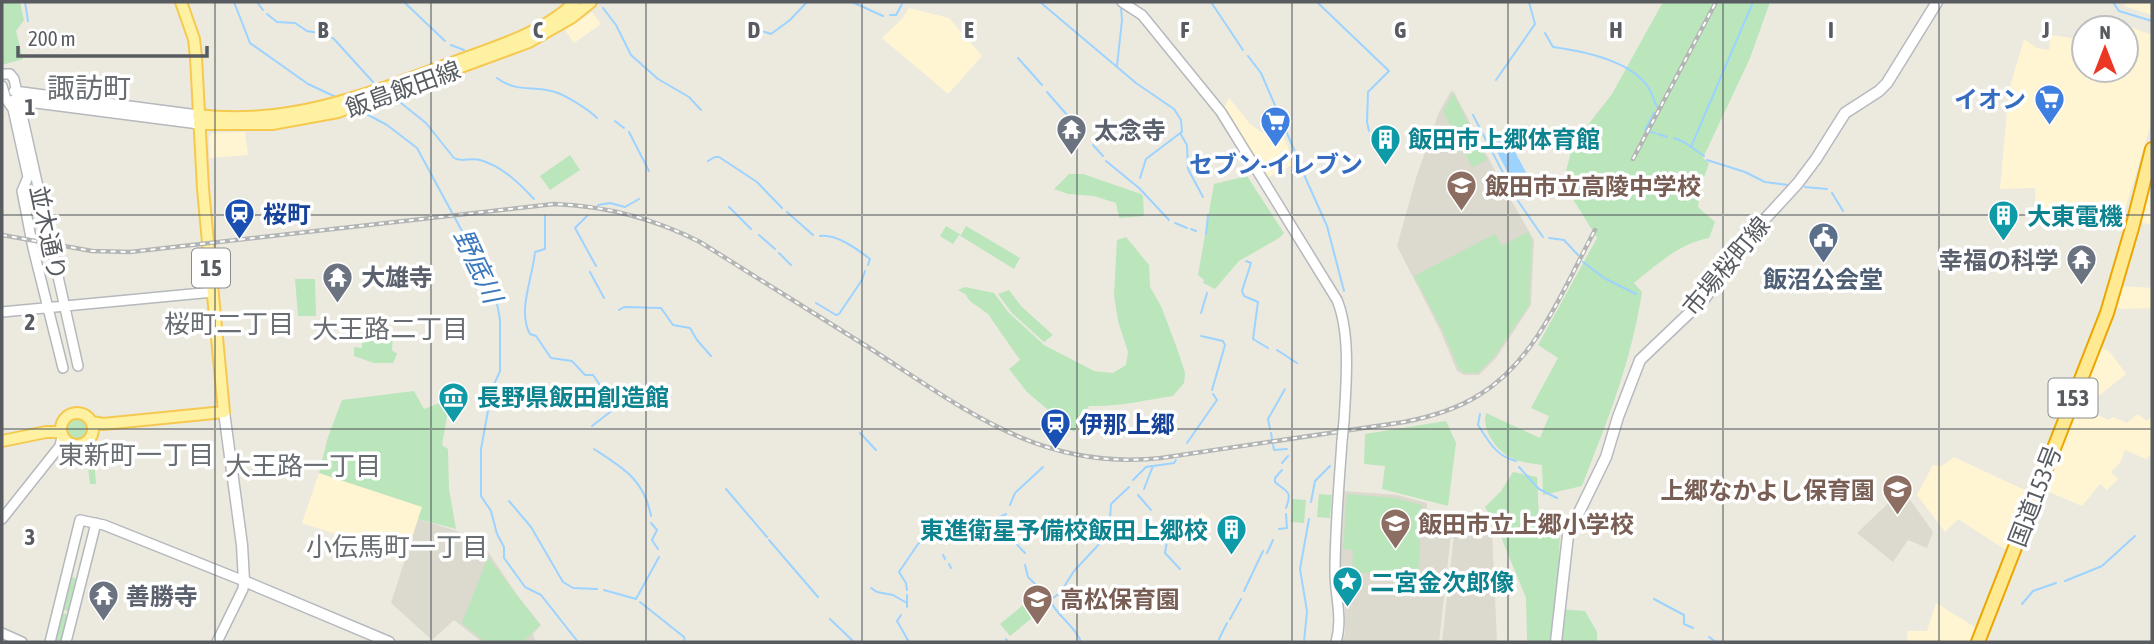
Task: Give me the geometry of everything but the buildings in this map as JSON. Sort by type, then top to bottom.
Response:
[{"type":"highway","name":"国道153号","points":[[1978,642],[2106,313],[2152,149]]},
{"type":"main road","name":"15","points":[[181,2],[194,39],[203,198],[224,412]]},
{"type":"main road","name":"飯島飯田線","points":[[199,120],[338,112],[519,38],[546,24],[575,2]]},
{"type":"main road","name":"飯島飯田線","points":[[378,95],[529,42],[571,18],[591,2]]},
{"type":"main road","name":"市場桜町線","points":[[1556,642],[1568,535],[1606,457],[1640,360],[1705,298],[1742,244],[1798,183],[1845,113],[1887,83],[1937,2]]},
{"type":"main road","points":[[96,425],[224,412],[242,545],[244,581],[389,642]]},
{"type":"main road","points":[[62,437],[67,417],[78,413],[86,415],[96,425]]},
{"type":"main road","points":[[2,441],[46,432],[62,437],[75,446],[85,444],[96,425]]},
{"type":"street","points":[[1122,2],[1133,8],[1151,26],[1221,112],[1337,300],[1343,319],[1346,371],[1335,556],[1340,619],[1336,642]]},
{"type":"street","points":[[2,74],[12,75],[17,96]]},
{"type":"street","points":[[3,92],[199,120]]},
{"type":"street","name":"並木通り","points":[[3,92],[13,109],[28,177],[22,191],[33,248],[63,368]]},
{"type":"street","name":"並木通り","points":[[17,96],[78,366]]},
{"type":"street","points":[[2,312],[213,292]]},
{"type":"street","points":[[2,519],[62,437]]},
{"type":"street","points":[[50,642],[80,520],[96,523],[244,581],[243,589],[217,642]]},
{"type":"street","points":[[66,642],[96,523]]},
{"type":"street","points":[[2,633],[22,642]]},
{"type":"shaded area","points":[[2127,2],[2152,2],[2152,15],[2124,6]]},
{"type":"shaded area","points":[[909,8],[949,18],[982,56],[948,94],[882,38],[902,19]]},
{"type":"shaded area","points":[[592,12],[601,24],[574,43],[565,30]]},
{"type":"shaded area","points":[[2140,30],[2152,35],[2152,121],[2122,219],[2100,218],[2094,201],[2043,212],[2036,211],[2035,188],[2000,189],[2009,90],[2024,39],[2037,48],[2049,50],[2051,35],[2070,38],[2070,84],[2140,84]]},
{"type":"shaded area","name":"飯田市立高陵中学校","points":[[1451,91],[1454,92],[1534,240],[1531,305],[1496,358],[1479,375],[1464,375],[1457,371],[1440,330],[1397,246],[1416,178],[1439,112]]},
{"type":"shaded area","points":[[1229,98],[1250,124],[1263,133],[1266,131],[1271,139],[1282,133],[1295,164],[1267,178],[1224,109]]},
{"type":"shaded area","points":[[245,132],[248,155],[210,158],[209,138],[212,133]]},
{"type":"shaded area","points":[[2152,173],[2152,225],[2140,222]]},
{"type":"shaded area","points":[[2120,286],[2152,288],[2152,308],[2121,309],[2114,306]]},
{"type":"shaded area","points":[[2099,346],[2110,352],[2126,374],[2090,403],[2079,396]]},
{"type":"shaded area","points":[[2076,404],[2108,420],[2113,417],[2127,423],[2138,414],[2147,421],[2152,416],[2152,453],[2146,459],[2125,450],[2120,463],[2111,472],[2118,479],[2107,490],[2100,484],[2082,506],[2044,490],[2044,483]]},
{"type":"shaded area","points":[[1954,457],[2029,492],[2030,497],[2009,552],[1958,519],[1945,532],[1917,495],[1933,465],[1942,466]]},
{"type":"shaded area","points":[[319,473],[423,507],[406,557],[302,523]]},
{"type":"shaded area","name":"飯田市立上郷小学校","points":[[1344,491],[1397,495],[1427,503],[1427,523],[1452,525],[1439,642],[1342,642],[1345,633],[1345,607],[1339,577]]},
{"type":"shaded area","name":"上郷なかよし保育園","points":[[1900,492],[1911,501],[1933,532],[1927,548],[1908,540],[1893,562],[1857,533]]},
{"type":"shaded area","points":[[1202,512],[1211,520],[1194,538],[1185,530]]},
{"type":"shaded area","points":[[418,519],[479,538],[517,595],[541,625],[533,634],[536,642],[482,642],[454,620],[432,640],[391,603]]},
{"type":"shaded area","points":[[1455,526],[1492,530],[1497,642],[1442,642]]},
{"type":"shaded area","points":[[1936,603],[1978,629],[1974,642],[1908,642],[1907,631],[1927,631]]},
{"type":"green space","points":[[2,2],[20,2],[24,20],[16,31],[23,59],[2,65]]},
{"type":"green space","points":[[1663,2],[1770,2],[1750,58],[1703,158],[1709,163],[1701,186],[1698,207],[1715,222],[1709,238],[1678,250],[1634,283],[1642,292],[1632,343],[1618,390],[1582,486],[1543,495],[1542,465],[1517,460],[1502,452],[1488,433],[1486,413],[1540,438],[1549,416],[1531,408],[1558,358],[1538,345],[1597,238],[1563,183],[1573,144],[1612,94]]},
{"type":"green space","points":[[1453,93],[1487,160],[1472,167],[1443,111]]},
{"type":"green space","points":[[570,155],[580,170],[550,190],[540,176]]},
{"type":"green space","points":[[1069,174],[1083,174],[1141,194],[1144,216],[1119,218],[1116,203],[1054,189]]},
{"type":"green space","points":[[1247,176],[1284,233],[1239,261],[1215,289],[1203,283],[1204,280],[1198,275],[1214,184]]},
{"type":"green space","points":[[946,226],[961,235],[966,226],[1020,258],[1014,269],[959,235],[953,244],[940,236]]},
{"type":"green space","points":[[1528,232],[1532,240],[1529,305],[1494,357],[1478,373],[1464,373],[1459,369],[1442,329],[1414,276],[1495,234],[1502,246]]},
{"type":"green space","points":[[1126,237],[1149,265],[1150,287],[1161,306],[1178,351],[1185,373],[1184,383],[1173,396],[1089,406],[1074,432],[1027,392],[1009,369],[1020,360],[988,314],[958,290],[965,287],[994,293],[1008,312],[1044,345],[1094,371],[1113,373],[1126,365],[1128,352],[1118,321],[1114,295],[1117,240]]},
{"type":"green space","points":[[295,279],[315,279],[316,316],[298,316]]},
{"type":"green space","points":[[1009,290],[1021,306],[1053,335],[1044,342],[1012,313],[998,294]]},
{"type":"green space","points":[[371,329],[393,334],[392,350],[397,354],[393,363],[374,363],[354,356],[354,347],[362,348],[362,341],[369,341]]},
{"type":"green space","points":[[414,391],[424,409],[450,399],[442,445],[448,449],[449,489],[456,529],[418,519],[422,507],[319,473],[328,437],[342,400]]},
{"type":"green space","points":[[77,418],[85,421],[88,429],[85,437],[77,440],[69,437],[66,429],[69,421]]},
{"type":"green space","points":[[1446,421],[1456,443],[1448,506],[1382,489],[1385,466],[1364,464],[1365,434]]},
{"type":"green space","points":[[89,453],[94,456],[96,484],[90,484],[87,458]]},
{"type":"green space","points":[[1513,472],[1537,477],[1539,519],[1560,534],[1557,609],[1585,611],[1597,632],[1597,642],[1527,642],[1526,598],[1499,532],[1485,507],[1501,491]]},
{"type":"green space","points":[[1319,494],[1332,495],[1330,518],[1317,517]]},
{"type":"green space","points":[[1347,494],[1395,498],[1422,505],[1418,580],[1352,571],[1353,550],[1343,549]]},
{"type":"green space","points":[[1292,499],[1306,500],[1304,523],[1291,522]]},
{"type":"green space","points":[[488,557],[540,625],[523,642],[485,642],[462,623]]},
{"type":"green space","points":[[71,576],[76,579],[68,611],[60,609]]},
{"type":"green space","points":[[1023,605],[1028,611],[1031,608],[1037,614],[1010,636],[1000,624]]},
{"type":"green space","points":[[61,612],[68,615],[61,642],[54,642]]},
{"type":"water","points":[[1506,135],[1527,174],[1512,181],[1492,142]]},
{"type":"waterway","points":[[25,2],[28,21]]},
{"type":"waterway","name":"野底川","points":[[234,2],[250,43],[308,84],[336,97]]},
{"type":"waterway","points":[[257,2],[263,10]]},
{"type":"waterway","points":[[404,2],[445,41]]},
{"type":"waterway","points":[[762,31],[771,34],[790,20],[807,2]]},
{"type":"waterway","points":[[852,2],[883,16]]},
{"type":"waterway","points":[[1040,2],[1136,83],[1174,109],[1181,120],[1180,133],[1187,145],[1188,169],[1203,197]]},
{"type":"waterway","points":[[1211,2],[1243,50]]},
{"type":"waterway","points":[[1496,80],[1535,24],[1529,2]]},
{"type":"waterway","points":[[1691,147],[1753,2]]},
{"type":"waterway","points":[[2113,2],[2119,11],[2152,21]]},
{"type":"waterway","points":[[1318,3],[1389,71],[1368,92],[1369,131]]},
{"type":"waterway","points":[[890,15],[896,15],[902,4]]},
{"type":"waterway","points":[[603,8],[616,25],[631,55],[658,79],[689,97],[701,110]]},
{"type":"waterway","points":[[1117,66],[1121,8]]},
{"type":"waterway","points":[[267,14],[277,22],[295,23],[307,31],[325,34],[334,39],[373,82]]},
{"type":"waterway","points":[[1545,33],[1553,47],[1605,59],[1630,70],[1648,87],[1657,107]]},
{"type":"waterway","points":[[451,45],[464,50]]},
{"type":"waterway","points":[[1248,56],[1261,73],[1299,161]]},
{"type":"waterway","points":[[1018,58],[1042,85]]},
{"type":"waterway","points":[[497,78],[511,86],[560,94],[597,118]]},
{"type":"waterway","points":[[1047,92],[1082,132]]},
{"type":"waterway","points":[[396,99],[426,123],[454,158],[477,159],[496,166],[534,199]]},
{"type":"waterway","name":"野底川","points":[[359,110],[387,125],[417,148],[495,292],[500,320],[500,371],[492,389],[481,449],[481,496],[491,511],[497,534],[504,547],[504,558],[525,587],[541,595],[578,642]]},
{"type":"waterway","points":[[1645,130],[1654,113]]},
{"type":"waterway","points":[[1473,115],[1512,190]]},
{"type":"waterway","points":[[615,121],[624,128]]},
{"type":"waterway","points":[[629,132],[649,171]]},
{"type":"waterway","points":[[1650,132],[1655,133]]},
{"type":"waterway","points":[[1140,178],[1146,159],[1179,134]]},
{"type":"waterway","points":[[1658,134],[1667,137]]},
{"type":"waterway","points":[[1674,138],[1704,156]]},
{"type":"waterway","points":[[1093,145],[1103,156]]},
{"type":"waterway","points":[[708,161],[719,157],[757,182],[782,208]]},
{"type":"waterway","points":[[1707,160],[1745,172],[1765,182],[1788,185]]},
{"type":"waterway","points":[[1106,161],[1139,188],[1169,220]]},
{"type":"waterway","points":[[1301,168],[1327,226],[1344,291]]},
{"type":"waterway","points":[[1805,187],[1827,189]]},
{"type":"waterway","points":[[1832,193],[1843,211]]},
{"type":"waterway","points":[[598,205],[610,203],[625,207],[639,199]]},
{"type":"waterway","points":[[1518,201],[1543,237]]},
{"type":"waterway","points":[[729,207],[751,229]]},
{"type":"waterway","points":[[787,212],[813,235]]},
{"type":"waterway","points":[[1206,234],[1208,215]]},
{"type":"waterway","points":[[545,216],[545,249],[535,252],[525,305],[526,325],[530,334],[536,336],[551,358],[572,361],[585,375],[593,375],[616,408]]},
{"type":"waterway","points":[[587,216],[575,228],[596,266]]},
{"type":"waterway","points":[[1175,223],[1187,228]]},
{"type":"waterway","points":[[1191,229],[1196,231]]},
{"type":"waterway","points":[[759,235],[775,249]]},
{"type":"waterway","points":[[820,236],[833,237],[853,247],[870,259],[868,265]]},
{"type":"waterway","points":[[1549,238],[1564,240],[1578,255]]},
{"type":"waterway","points":[[779,253],[791,265]]},
{"type":"waterway","points":[[1246,261],[1251,263],[1242,291],[1244,296],[1258,302],[1253,339],[1268,348]]},
{"type":"waterway","points":[[1583,262],[1604,278],[1636,294]]},
{"type":"waterway","points":[[816,303],[836,315],[839,314],[865,271]]},
{"type":"waterway","points":[[590,272],[604,298]]},
{"type":"waterway","points":[[1201,313],[1207,293]]},
{"type":"waterway","points":[[619,310],[624,307],[661,308],[673,325],[690,328],[711,356]]},
{"type":"waterway","points":[[1201,336],[1223,341],[1225,345],[1212,390]]},
{"type":"waterway","points":[[1277,350],[1297,363]]},
{"type":"waterway","points":[[1270,429],[1268,419],[1285,389]]},
{"type":"waterway","points":[[592,426],[636,392]]},
{"type":"waterway","points":[[1187,443],[1217,400],[1213,394]]},
{"type":"waterway","points":[[1480,414],[1478,425],[1490,443],[1503,456],[1516,461]]},
{"type":"waterway","points":[[860,433],[876,450]]},
{"type":"waterway","points":[[1271,433],[1274,450],[1287,449]]},
{"type":"waterway","points":[[594,449],[623,469],[638,484],[648,503],[651,516]]},
{"type":"waterway","points":[[1282,463],[1288,456]]},
{"type":"waterway","points":[[1144,489],[1153,466],[1174,463],[1176,460]]},
{"type":"waterway","points":[[1133,480],[1146,467],[1152,466]]},
{"type":"waterway","points":[[1311,502],[1315,481],[1330,466]]},
{"type":"waterway","points":[[1010,505],[1015,493],[1043,467]]},
{"type":"waterway","points":[[1519,467],[1539,489],[1557,498]]},
{"type":"waterway","points":[[1282,470],[1275,482],[1288,494],[1286,508]]},
{"type":"waterway","points":[[1110,519],[1111,504],[1129,487]]},
{"type":"waterway","points":[[726,489],[767,537]]},
{"type":"waterway","points":[[1138,495],[1151,510]]},
{"type":"waterway","points":[[509,501],[531,527],[563,582],[573,588],[597,589]]},
{"type":"waterway","points":[[1006,514],[994,520],[1025,553]]},
{"type":"waterway","points":[[1279,529],[1287,528],[1286,514]]},
{"type":"waterway","points":[[1304,642],[1307,611],[1300,569],[1309,519]]},
{"type":"waterway","points":[[651,523],[657,530],[652,540],[658,549]]},
{"type":"waterway","points":[[1169,530],[1165,553],[1180,569]]},
{"type":"waterway","points":[[907,590],[899,572],[918,544],[931,534],[934,540]]},
{"type":"waterway","points":[[2065,581],[2102,566],[2135,536]]},
{"type":"waterway","points":[[769,540],[818,597]]},
{"type":"waterway","points":[[1081,642],[1050,600],[1060,593],[1074,571],[1103,540]]},
{"type":"waterway","points":[[1267,553],[1273,540]]},
{"type":"waterway","points":[[1244,591],[1263,551]]},
{"type":"waterway","points":[[943,555],[945,559]]},
{"type":"waterway","points":[[604,590],[636,599],[659,557]]},
{"type":"waterway","points":[[949,564],[951,568]]},
{"type":"waterway","points":[[1025,565],[1028,577],[1050,599]]},
{"type":"waterway","points":[[2022,604],[2033,591],[2056,583]]},
{"type":"waterway","points":[[871,588],[907,603]]},
{"type":"waterway","points":[[907,595],[907,607]]},
{"type":"waterway","points":[[1230,619],[1241,599]]},
{"type":"waterway","points":[[1654,599],[1684,615],[1684,624],[1693,628]]},
{"type":"waterway","points":[[640,602],[684,637],[685,642]]},
{"type":"waterway","points":[[901,615],[897,621],[909,642]]},
{"type":"waterway","points":[[830,619],[854,642]]},
{"type":"waterway","points":[[1219,639],[1227,623]]},
{"type":"waterway","points":[[1709,637],[1716,642]]},
{"type":"railway","points":[[1633,159],[1716,2]]},
{"type":"railway","points":[[2,235],[92,251],[130,252],[554,204],[593,207],[647,220],[700,242],[940,394],[1007,431],[1078,455],[1118,460],[1161,458],[1404,422],[1462,404],[1499,380],[1533,342],[1560,298],[1595,230]]},
{"type":"place","name":"イオン","points":[[2049,126]]},
{"type":"place","name":"セブン-イレブン","points":[[1276,149]]},
{"type":"place","name":"太念寺","points":[[1071,157]]},
{"type":"place","name":"飯田市上郷体育館","points":[[1385,166]]},
{"type":"place","name":"飯田市立高陵中学校","points":[[1462,213]]},
{"type":"place","name":"桜町","points":[[240,241]]},
{"type":"place","name":"大東電機","points":[[2004,243]]},
{"type":"place","name":"飯沼公会堂","points":[[1823,264]]},
{"type":"place","name":"幸福の科学","points":[[2082,287]]},
{"type":"place","name":"大雄寺","points":[[338,304]]},
{"type":"place","name":"長野県飯田創造館","points":[[454,424]]},
{"type":"place","name":"伊那上郷","points":[[1056,451]]},
{"type":"place","name":"上郷なかよし保育園","points":[[1898,517]]},
{"type":"place","name":"飯田市立上郷小学校","points":[[1395,551]]},
{"type":"place","name":"東進衛星予備校飯田上郷校","points":[[1231,557]]},
{"type":"place","name":"二宮金次郎像","points":[[1347,609]]},
{"type":"place","name":"善勝寺","points":[[103,623]]},
{"type":"place","name":"高松保育園","points":[[1037,626]]},
{"type":"district","name":"諏訪町","points":[[89,88]]},
{"type":"district","name":"桜町二丁目","points":[[229,324]]},
{"type":"district","name":"大王路二丁目","points":[[390,329]]},
{"type":"district","name":"東新町一丁目","points":[[136,455]]},
{"type":"district","name":"大王路一丁目","points":[[303,466]]},
{"type":"district","name":"小伝馬町一丁目","points":[[397,547]]}]
